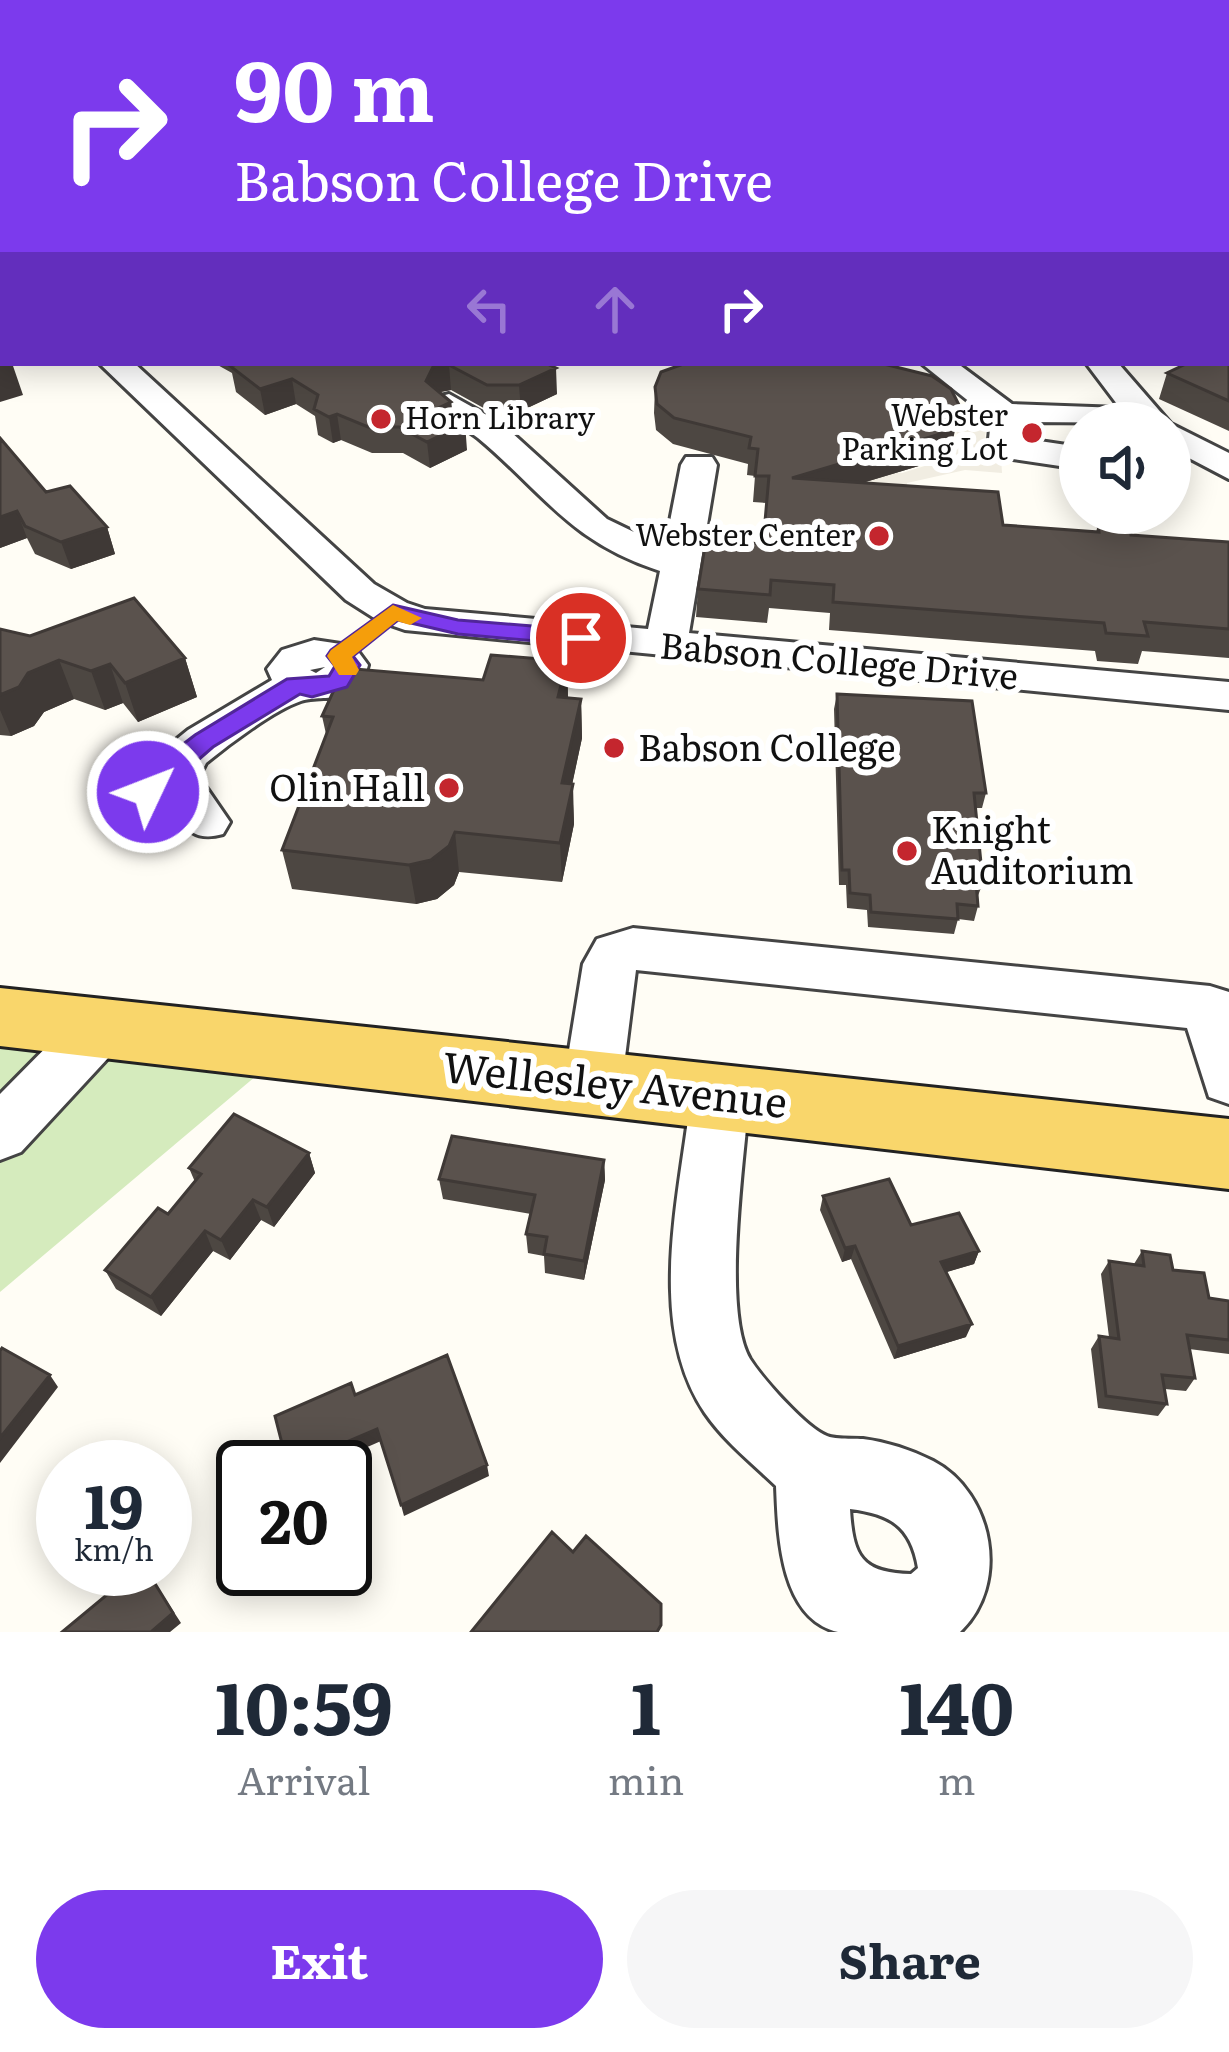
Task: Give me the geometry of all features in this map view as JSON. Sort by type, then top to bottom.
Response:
[{"type":"main road","name":"Wellesley Avenue","points":[[0,1017],[1229,1154]]},
{"type":"street","name":"Babson College Drive","points":[[118,366],[360,592],[393,612],[458,627],[1229,697]]},
{"type":"street","points":[[942,366],[986,404],[1009,415],[1059,418]]},
{"type":"street","points":[[1105,366],[1137,402]]},
{"type":"street","points":[[449,404],[502,441],[592,526],[628,548],[680,566]]},
{"type":"street","points":[[1009,415],[1002,429],[1013,448],[1059,455]]},
{"type":"street","points":[[1191,445],[1223,465]]},
{"type":"street","points":[[1191,464],[1223,465]]},
{"type":"street","points":[[666,645],[699,465]]},
{"type":"street","points":[[121,806],[175,778],[188,754],[204,741],[296,685],[288,669],[297,658],[314,652],[339,656],[393,612]]},
{"type":"street","points":[[175,778],[206,822]]},
{"type":"street","points":[[593,1082],[610,964],[616,954],[633,949],[1210,1008],[1229,1080]]},
{"type":"street","points":[[0,1134],[101,1028]]},
{"type":"street","points":[[720,1096],[707,1271],[711,1348],[735,1394],[811,1470]]},
{"type":"green space","points":[[0,1040],[263,1070],[0,1292]]},
{"type":"shaded area","points":[[983,409],[990,414],[985,436],[1001,457],[1002,473],[965,470],[907,483],[907,499],[860,490],[861,470],[902,473],[944,460],[958,441],[954,417]]},
{"type":"building","points":[[230,366],[441,366],[433,367],[426,381],[451,402],[436,409],[465,423],[427,442],[399,427],[368,427],[337,414],[329,417],[314,409],[318,395],[292,379],[260,389]]},
{"type":"building","points":[[451,366],[556,368],[519,385],[487,385]]},
{"type":"building","name":"Webster Center","points":[[678,366],[892,366],[932,376],[951,389],[960,407],[956,423],[937,435],[792,478],[998,492],[1003,525],[1059,529],[1059,534],[1229,542],[1229,629],[1144,622],[1148,636],[1106,633],[1104,623],[833,602],[834,585],[771,580],[770,595],[698,589],[706,540],[763,544],[769,476],[755,476],[758,449],[749,448],[751,437],[674,418],[657,404],[655,387],[661,372]]},
{"type":"building","points":[[1182,366],[1229,366],[1229,401],[1167,373]]},
{"type":"building","points":[[0,438],[46,492],[70,486],[107,527],[61,542],[25,526],[17,511],[0,517]]},
{"type":"building","points":[[134,598],[185,658],[125,683],[110,664],[91,671],[59,660],[28,673],[19,687],[0,695],[0,629],[30,636]]},
{"type":"building","name":"Olin Hall","points":[[491,655],[567,661],[558,697],[581,699],[562,783],[573,784],[560,843],[455,832],[449,846],[431,860],[409,865],[282,850],[333,717],[322,716],[344,668],[483,680]]},
{"type":"building","name":"Knight Auditorium","points":[[837,694],[972,701],[986,793],[974,793],[983,883],[976,882],[978,906],[957,904],[958,919],[871,912],[870,895],[850,893],[849,870],[842,870]]},
{"type":"building","points":[[234,1114],[309,1153],[267,1207],[253,1200],[221,1240],[205,1231],[151,1297],[105,1270],[158,1208],[168,1214],[201,1174],[189,1168]]},
{"type":"building","points":[[452,1136],[604,1160],[584,1261],[544,1254],[547,1237],[526,1234],[535,1195],[439,1179]]},
{"type":"building","points":[[889,1179],[911,1225],[959,1213],[979,1251],[941,1262],[972,1324],[898,1346],[855,1246],[845,1248],[823,1196]]},
{"type":"building","points":[[1142,1251],[1170,1255],[1173,1270],[1204,1273],[1209,1298],[1229,1301],[1229,1340],[1187,1335],[1195,1378],[1162,1375],[1167,1404],[1106,1396],[1099,1336],[1119,1339],[1109,1261],[1144,1266]]},
{"type":"building","points":[[0,1351],[50,1375],[0,1438]]},
{"type":"building","points":[[447,1355],[487,1465],[401,1505],[377,1429],[351,1440],[281,1440],[275,1416],[351,1383],[355,1395]]},
{"type":"building","points":[[552,1532],[573,1552],[586,1536],[661,1604],[657,1632],[471,1632]]},
{"type":"building","points":[[105,1596],[163,1596],[173,1613],[151,1632],[62,1632]]},
{"type":"slow traffic","points":[[347,670],[339,656],[393,612],[410,618]]},
{"type":"place","name":"Horn Library","points":[[381,419]]},
{"type":"place","name":"Webster Parking Lot","points":[[1032,433]]},
{"type":"place","name":"Webster Center","points":[[879,536]]},
{"type":"place","name":"Babson College","points":[[614,748]]},
{"type":"place","name":"Olin Hall","points":[[449,788]]},
{"type":"place","name":"Knight Auditorium","points":[[907,851]]},
{"type":"route","points":[[148,792],[175,778],[188,754],[204,741],[296,685],[312,689],[339,681],[347,670],[339,656],[393,612],[458,627],[581,638]]}]
